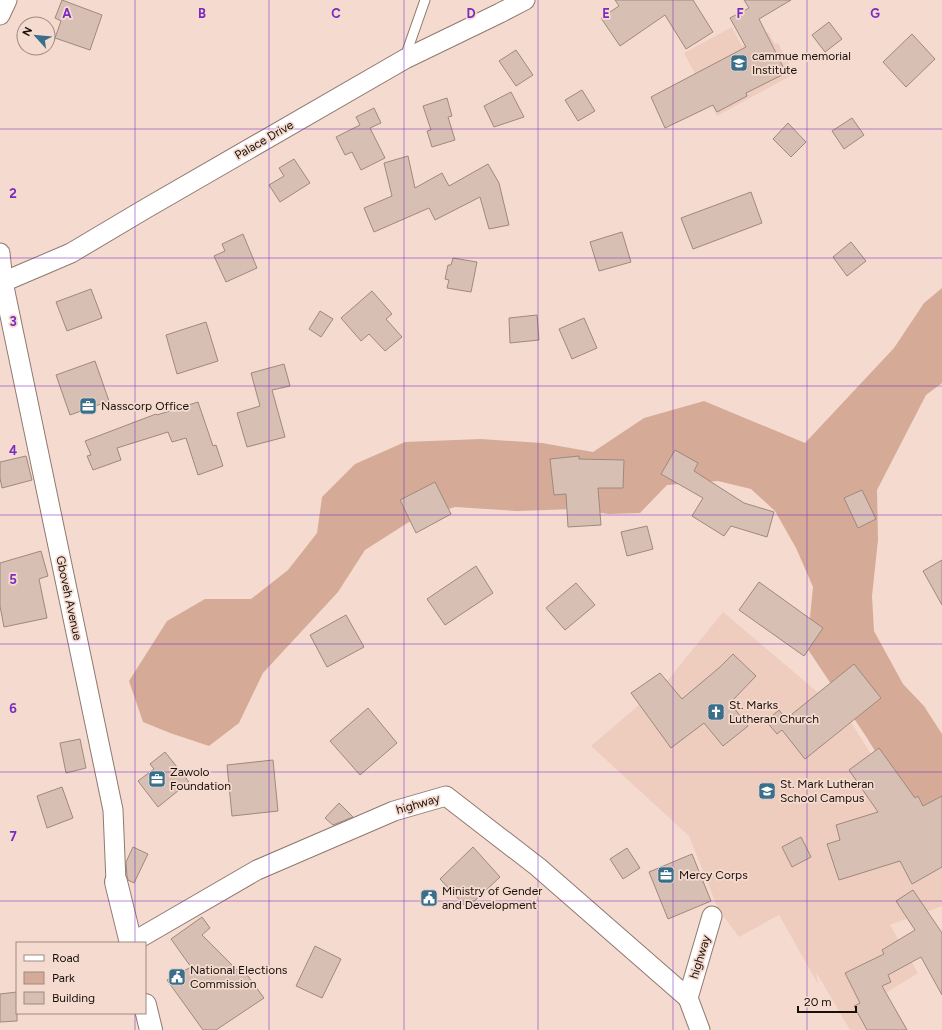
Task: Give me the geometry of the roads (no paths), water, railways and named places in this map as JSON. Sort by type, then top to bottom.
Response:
[{"type":"main road","name":"Gboveh Avenue","points":[[116,882],[131,942]]},
{"type":"main road","points":[[146,1010],[150,1030]]},
{"type":"street","points":[[0,15],[7,0]]},
{"type":"street","name":"Palace Drive","points":[[4,282],[71,253],[405,59],[525,0]]},
{"type":"street","name":"Gboveh Avenue","points":[[0,253],[4,282],[113,810],[116,882]]},
{"type":"street","name":"highway","points":[[133,942],[257,870],[394,811],[446,796],[538,867],[688,998],[700,1030]]},
{"type":"street","name":"highway","points":[[688,998],[712,916]]},
{"type":"lane","points":[[405,59],[426,0]]},
{"type":"place","name":"cammue memorial Institute","points":[[739,63]]},
{"type":"place","name":"Nasscorp Office","points":[[88,406]]},
{"type":"place","name":"St. Marks Lutheran Church","points":[[716,712]]},
{"type":"place","name":"Zawolo Foundation","points":[[157,779]]},
{"type":"place","name":"St. Mark Lutheran School Campus","points":[[767,791]]},
{"type":"place","name":"Mercy Corps","points":[[666,875]]},
{"type":"place","name":"Ministry of Gender and Development","points":[[429,898]]},
{"type":"place","name":"National Elections Commission","points":[[177,977]]}]
